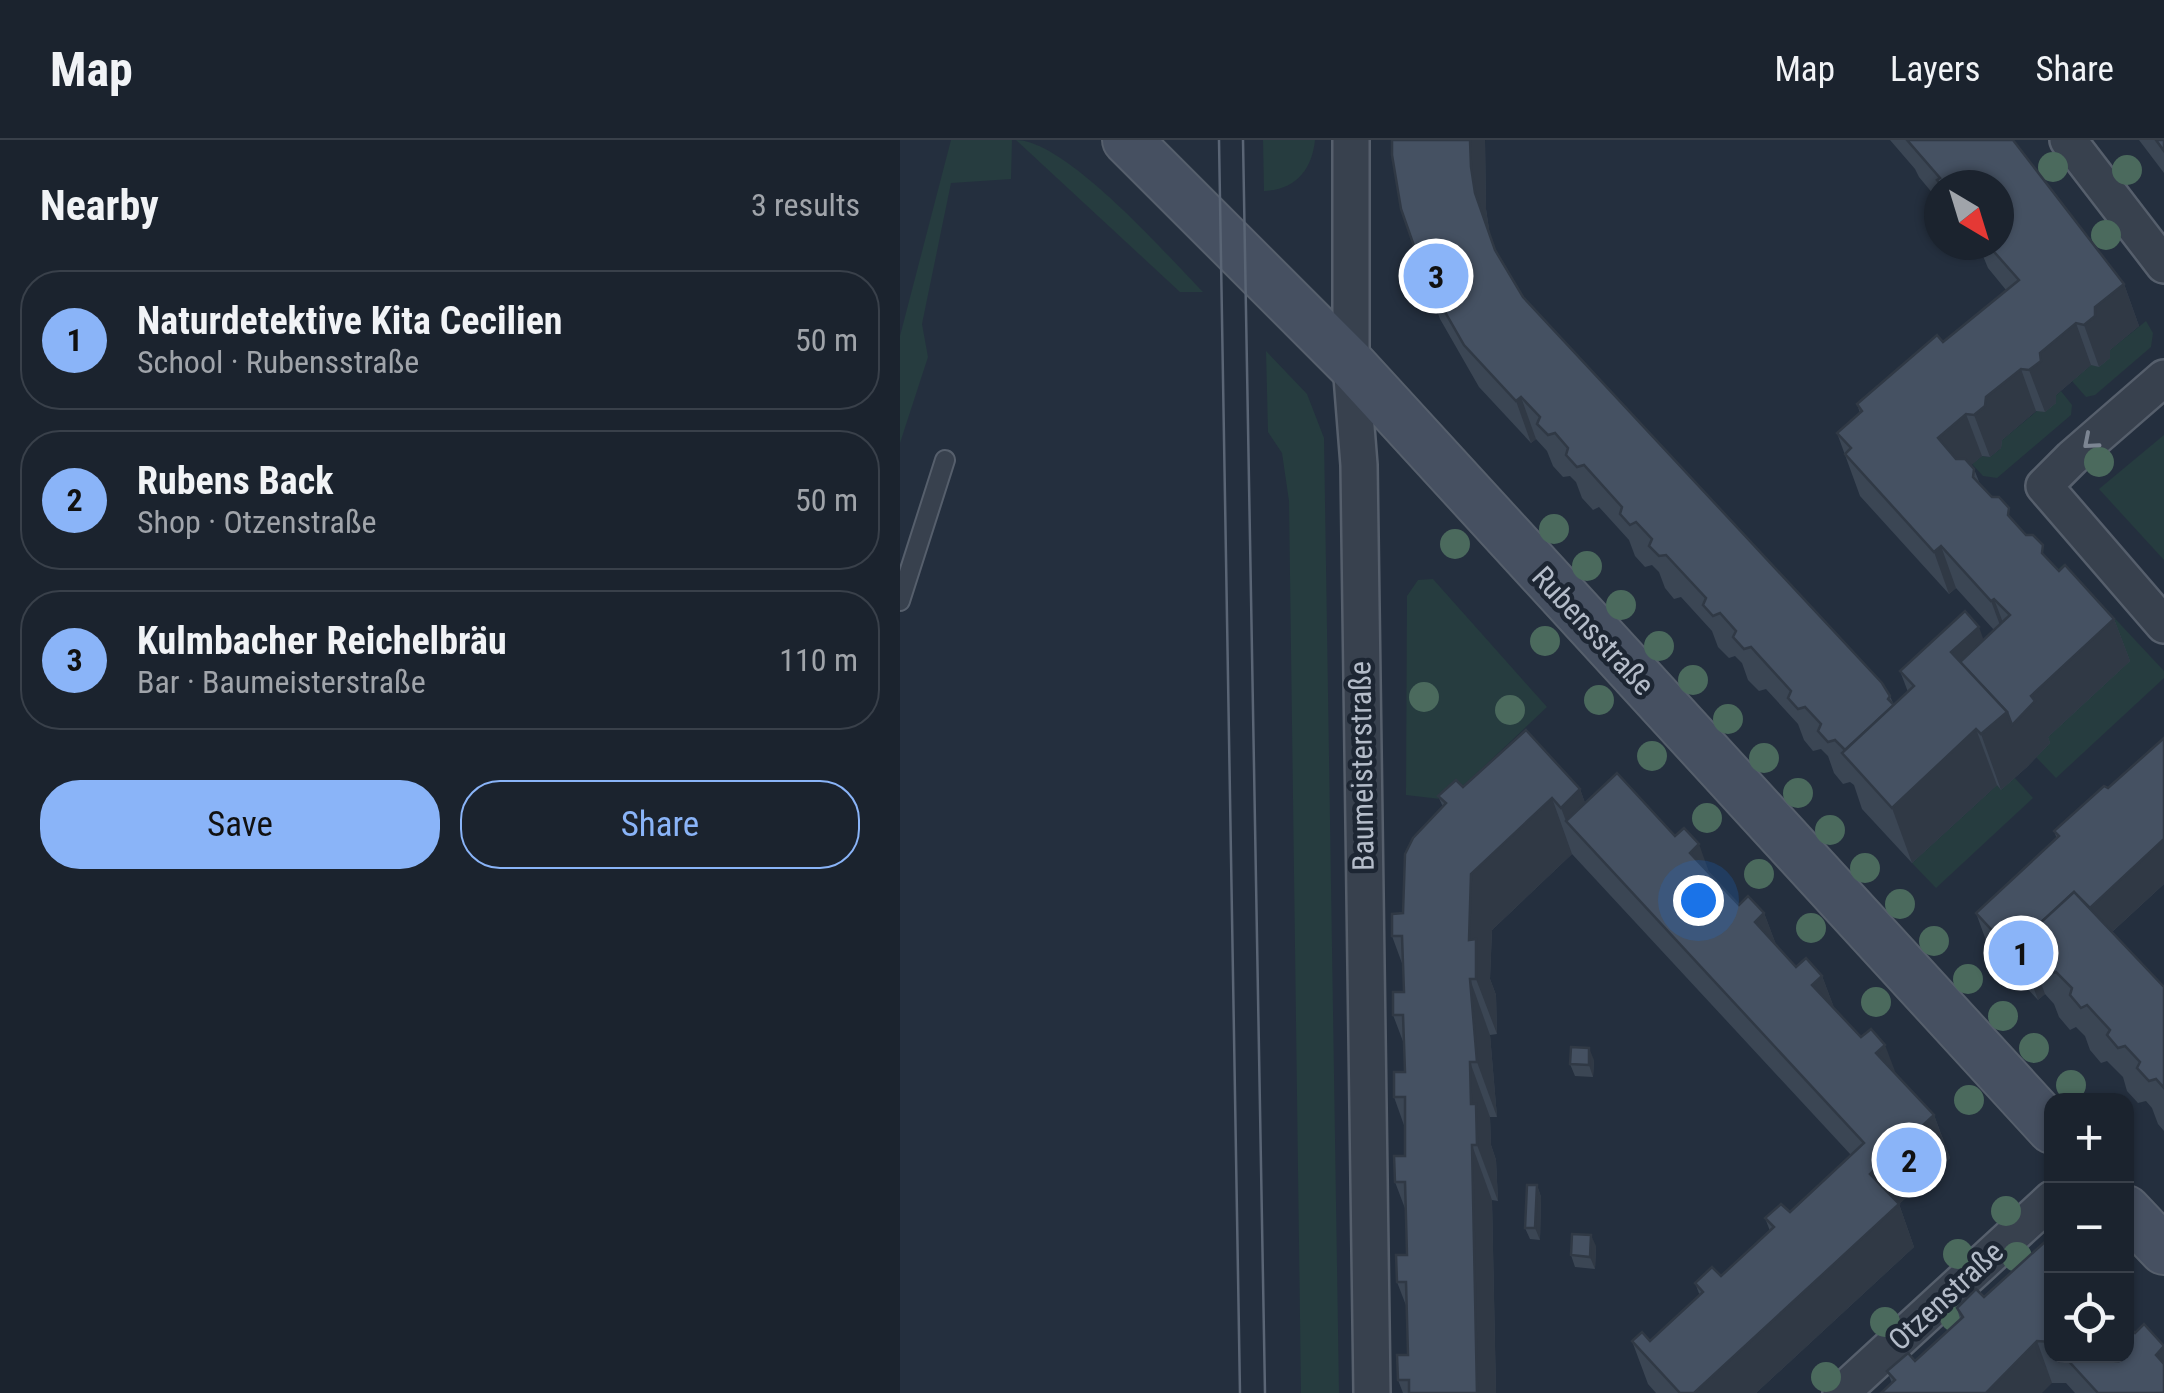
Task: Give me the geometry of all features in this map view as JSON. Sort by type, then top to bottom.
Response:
[{"type":"street","name":"Rubensstraße","points":[[1127,140],[1351,364],[2044,1120]]},
{"type":"street","name":"Baumeisterstraße","points":[[1351,140],[1351,364],[1358,465],[1372,1393]]},
{"type":"street","points":[[2068,140],[2164,265]]},
{"type":"street","points":[[2164,378],[2044,486],[2164,624]]},
{"type":"street","name":"Otzenstraße","points":[[1840,1393],[2044,1206]]},
{"type":"street","points":[[2134,1218],[2164,1250]]},
{"type":"lane","points":[[900,602],[945,460]]},
{"type":"green space","points":[[951,140],[1012,140],[1011,179],[951,183],[922,324],[928,357],[900,443],[900,336]]},
{"type":"green space","points":[[1016,140],[1037,145],[1088,178],[1203,292],[1180,292]]},
{"type":"green space","points":[[1263,140],[1315,140],[1310,160],[1300,176],[1285,187],[1264,191]]},
{"type":"green space","points":[[2146,321],[2153,333],[2151,347],[2095,395],[2086,397],[2072,381],[2091,365],[2110,358],[2110,350]]},
{"type":"green space","points":[[1266,351],[1307,394],[1324,438],[1339,1393],[1301,1393],[1289,501],[1282,453],[1268,432]]},
{"type":"green space","points":[[2061,391],[2072,405],[2071,415],[1997,478],[1983,476],[1972,464],[2000,449],[2002,440]]},
{"type":"green space","points":[[2164,435],[2164,560],[2099,489]]},
{"type":"green space","points":[[2064,564],[2164,671],[2164,678],[2056,778],[2036,757],[2046,738],[2129,661],[2049,577]]},
{"type":"green space","points":[[1433,579],[1547,707],[1449,800],[1406,795],[1407,596],[1418,580]]},
{"type":"green space","points":[[2014,777],[2033,798],[1936,888],[1912,863],[1997,785],[2001,789]]},
{"type":"building","points":[[1392,140],[1470,140],[1475,193],[1495,250],[1523,297],[1882,683],[1894,705],[1845,750],[1835,740],[1828,742],[1818,731],[1821,724],[1805,707],[1798,709],[1788,698],[1791,691],[1751,647],[1744,649],[1733,637],[1736,631],[1720,613],[1713,616],[1703,605],[1706,598],[1666,555],[1659,556],[1649,546],[1652,539],[1636,522],[1630,525],[1620,514],[1622,507],[1584,465],[1577,467],[1566,455],[1568,448],[1555,433],[1548,435],[1537,424],[1540,417],[1521,397],[1516,401],[1464,345],[1425,277],[1401,209]]},
{"type":"building","points":[[1907,140],[2013,140],[2124,284],[2095,307],[2095,316],[2084,325],[2076,323],[2040,353],[2041,361],[2029,370],[2021,369],[1986,397],[1985,406],[1974,415],[1966,414],[1938,438],[1956,459],[1965,459],[1974,469],[1973,477],[1992,497],[1999,497],[2009,508],[2008,515],[2026,535],[2033,535],[2043,545],[2042,553],[2059,571],[2065,565],[2114,619],[2031,696],[2035,701],[2012,725],[2007,712],[1960,662],[2010,615],[1994,599],[1991,601],[1941,546],[1934,552],[1845,454],[1851,448],[1837,433],[1862,411],[1857,404],[1937,335],[1943,342],[2019,280],[2001,260],[2014,260],[2014,170],[1933,170]]},
{"type":"building","points":[[1965,611],[1979,627],[1951,652],[2007,712],[1981,734],[1976,729],[1892,808],[1842,753],[1914,686],[1900,671]]},
{"type":"building","points":[[1526,730],[1580,789],[1561,808],[1552,798],[1471,874],[1469,940],[1476,939],[1476,979],[1470,979],[1477,1062],[1470,1062],[1477,1145],[1472,1145],[1477,1393],[1409,1393],[1409,1380],[1398,1380],[1397,1355],[1408,1355],[1406,1282],[1397,1282],[1396,1255],[1407,1255],[1405,1182],[1395,1182],[1394,1156],[1405,1156],[1405,1097],[1394,1097],[1394,1072],[1405,1072],[1403,1015],[1393,1015],[1393,992],[1404,992],[1402,936],[1392,936],[1392,914],[1403,913],[1405,854],[1413,838],[1446,803],[1438,796],[1456,780],[1463,787]]},
{"type":"building","points":[[2164,738],[2164,839],[2090,908],[2074,892],[2024,938],[2033,961],[2026,967],[1976,913],[2059,836],[2054,831]]},
{"type":"building","points":[[1617,773],[1675,836],[1684,828],[1699,844],[1690,853],[1739,905],[1748,896],[1764,913],[1755,922],[1796,967],[1806,958],[1822,976],[1812,985],[1861,1037],[1871,1029],[1885,1045],[1876,1053],[1934,1115],[1870,1174],[1899,1204],[1694,1393],[1680,1393],[1632,1341],[1642,1332],[1650,1341],[1703,1292],[1695,1283],[1712,1267],[1721,1276],[1774,1227],[1765,1218],[1781,1204],[1790,1212],[1864,1143],[1566,821]]},
{"type":"building","points":[[2074,892],[2164,987],[2164,1088],[2156,1079],[2149,1081],[2137,1068],[2140,1062],[2125,1046],[2118,1048],[2107,1035],[2110,1030],[2087,1005],[2081,1008],[2070,995],[2072,988],[2056,972],[2050,974],[2039,962],[2042,956],[2024,938]]},
{"type":"building","points":[[1571,1047],[1589,1048],[1589,1065],[1570,1064]]},
{"type":"building","points":[[1527,1185],[1537,1185],[1535,1228],[1525,1228]]},
{"type":"building","points":[[1572,1234],[1591,1235],[1590,1257],[1571,1255]]},
{"type":"building","points":[[2044,1243],[2044,1341],[2037,1341],[1986,1393],[1881,1393],[1895,1380],[1887,1371],[1908,1353],[1915,1361],[1963,1317],[1957,1308],[1976,1289],[1984,1297]]},
{"type":"building","points":[[2144,1324],[2164,1346],[2156,1355],[2164,1364],[2164,1393],[2098,1393],[2070,1363],[2134,1363],[2134,1332]]},
{"type":"tram line","points":[[1219,140],[1240,1393]]},
{"type":"tram line","points":[[1243,140],[1265,1393]]},
{"type":"place","name":"Kulmbacher Reichelbräu","points":[[1436,276]]},
{"type":"place","name":"Naturdetektive Kita Cecilien","points":[[2021,953]]},
{"type":"place","name":"Rubens Back","points":[[1909,1160]]}]
